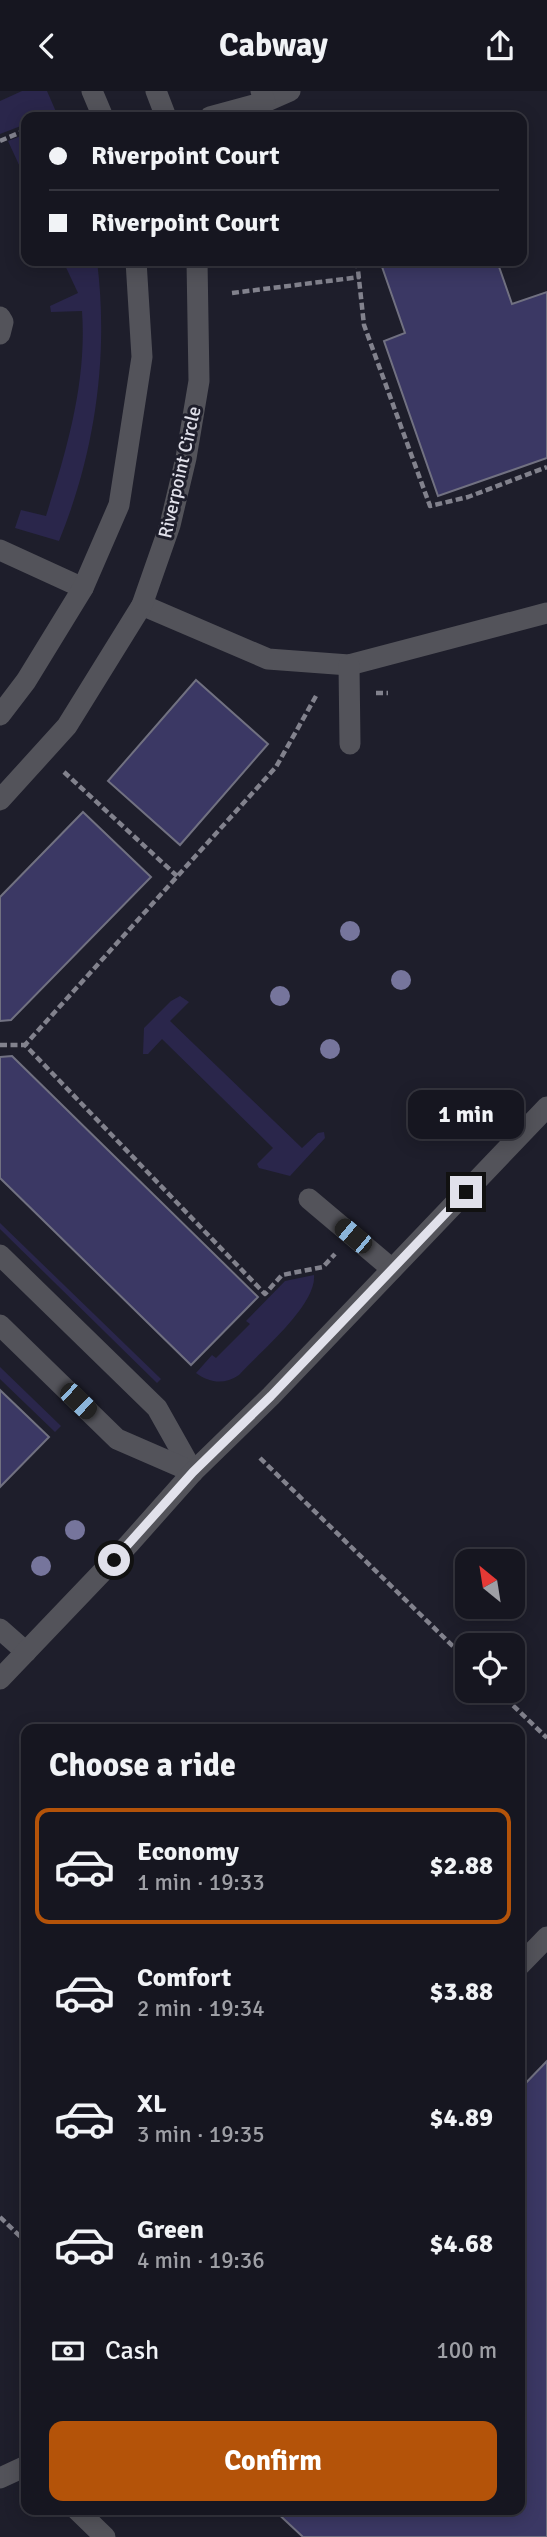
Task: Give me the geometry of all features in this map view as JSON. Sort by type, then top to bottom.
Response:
[{"type":"street","points":[[92,91],[101,112]]},
{"type":"street","points":[[156,91],[164,112]]},
{"type":"street","points":[[223,112],[263,97],[290,91]]},
{"type":"street","points":[[0,715],[26,681],[83,588],[119,505],[142,356],[136,266]]},
{"type":"street","name":"Riverpoint Circle","points":[[0,800],[67,726],[142,605],[170,525],[193,419],[200,354],[197,266]]},
{"type":"street","points":[[0,317],[3,322],[0,334]]},
{"type":"street","points":[[0,550],[83,588]]},
{"type":"street","points":[[142,605],[268,659],[349,665],[547,613]]},
{"type":"street","points":[[349,665],[350,744]]},
{"type":"street","points":[[0,1679],[193,1472],[393,1269],[547,1107]]},
{"type":"street","points":[[309,1199],[393,1269]]},
{"type":"street","points":[[0,1255],[157,1408],[193,1472]]},
{"type":"street","points":[[0,1325],[117,1439],[193,1472]]},
{"type":"street","points":[[0,1629],[26,1652]]},
{"type":"street","points":[[525,1960],[547,1937]]},
{"type":"street","points":[[0,2478],[21,2468]]},
{"type":"street","points":[[82,2515],[106,2537]]},
{"type":"path","points":[[0,141],[21,132]]},
{"type":"path","points":[[358,266],[364,325],[430,506],[468,497],[547,467]]},
{"type":"path","points":[[232,293],[360,277]]},
{"type":"path","points":[[25,1045],[276,767],[316,696]]},
{"type":"path","points":[[64,772],[177,876]]},
{"type":"path","points":[[0,1045],[25,1045],[265,1294],[282,1275],[323,1267]]},
{"type":"path","points":[[260,1458],[455,1648]]},
{"type":"path","points":[[511,1703],[547,1738]]},
{"type":"path","points":[[0,2217],[21,2237]]},
{"type":"shaded area","points":[[22,91],[47,91],[56,112],[21,112],[21,126],[0,134],[0,101]]},
{"type":"shaded area","points":[[21,136],[21,169],[8,141]]},
{"type":"shaded area","points":[[65,266],[97,266],[101,332],[96,404],[82,473],[59,541],[15,528],[21,510],[46,516],[61,466],[78,389],[83,337],[82,311],[51,312],[50,306],[78,293]]},
{"type":"shaded area","points":[[180,996],[189,1002],[170,1021],[302,1148],[318,1133],[324,1132],[325,1138],[290,1176],[259,1168],[257,1164],[273,1148],[162,1039],[148,1054],[143,1054],[144,1028],[171,1001]]},
{"type":"shaded area","points":[[0,1223],[161,1379],[157,1383],[0,1229]]},
{"type":"shaded area","points":[[314,1275],[307,1300],[297,1314],[239,1375],[217,1381],[196,1373],[212,1355],[216,1358],[250,1324],[246,1321],[285,1281]]},
{"type":"shaded area","points":[[0,1367],[61,1426],[55,1432],[0,1379]]},
{"type":"building","points":[[382,266],[499,266],[512,304],[547,292],[547,458],[438,496],[384,341],[405,333]]},
{"type":"building","points":[[196,680],[268,744],[180,845],[108,781]]},
{"type":"building","points":[[83,812],[151,877],[11,1020],[0,1021],[0,897]]},
{"type":"building","points":[[12,1056],[258,1297],[191,1365],[0,1178],[0,1057]]},
{"type":"building","points":[[0,1390],[49,1437],[0,1487]]},
{"type":"building","points":[[547,2061],[547,2537],[303,2537],[279,2515],[525,2515],[525,2084]]},
{"type":"route","points":[[114,1560],[193,1472],[271,1396],[466,1192]]}]
